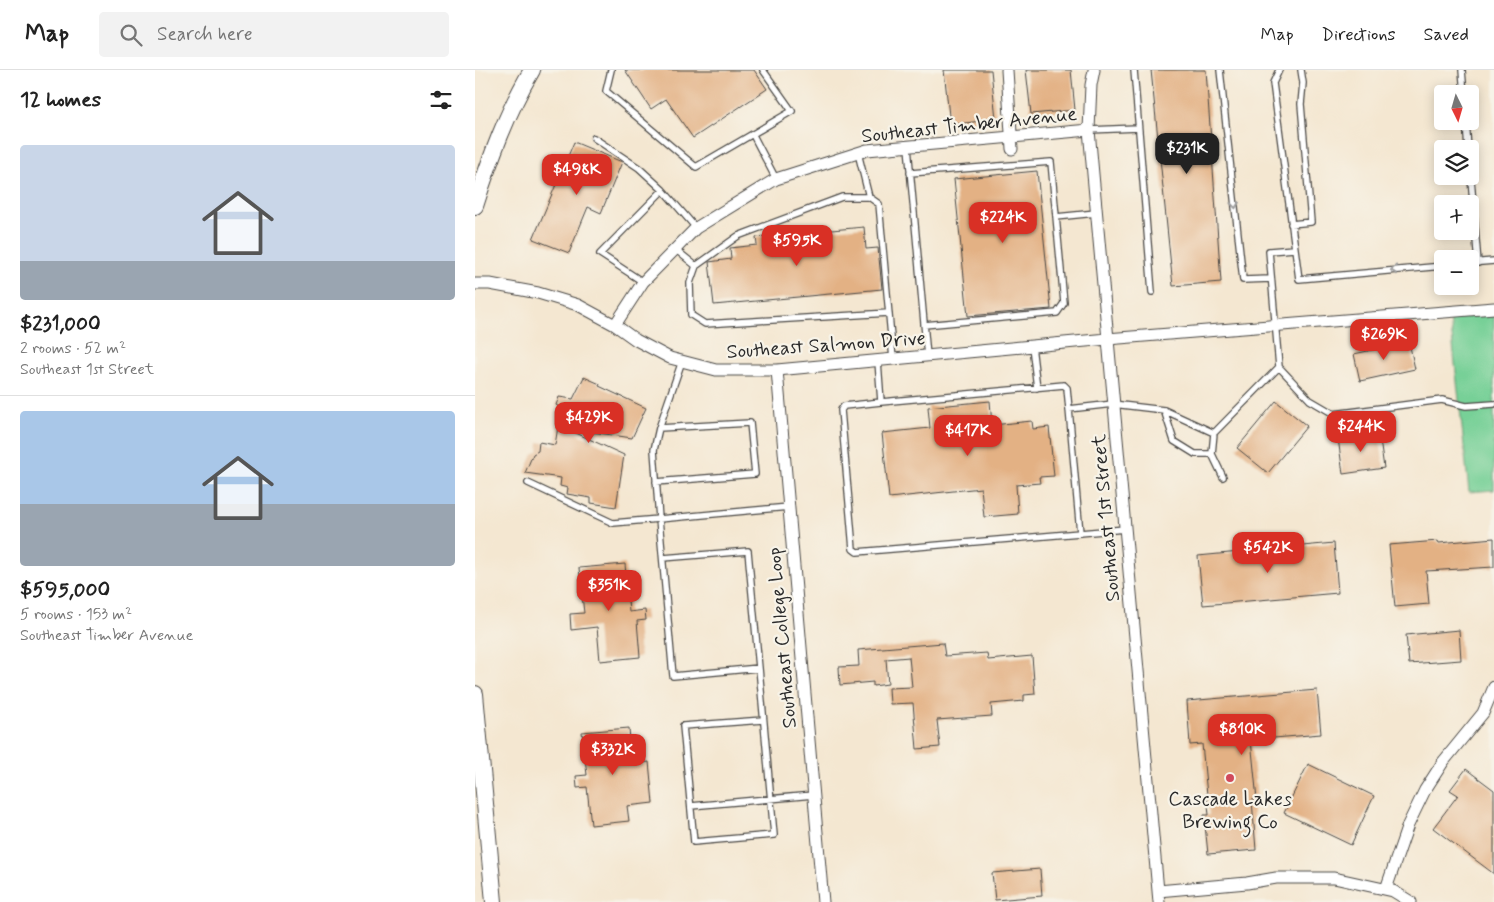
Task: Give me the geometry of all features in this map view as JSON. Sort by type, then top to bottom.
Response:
[{"type":"main road","points":[[475,206],[501,133],[524,83],[533,70]]},
{"type":"main road","points":[[475,694],[494,902]]},
{"type":"street","points":[[1007,70],[1012,149]]},
{"type":"street","name":"Southeast 1st Street","points":[[1094,70],[1091,85],[1089,130],[1158,897]]},
{"type":"street","name":"Southeast Timber Avenue","points":[[615,325],[643,282],[696,228],[776,179],[867,150],[1089,130]]},
{"type":"street","name":"Southeast Salmon Drive","points":[[475,284],[490,284],[538,293],[578,305],[670,358],[716,370],[777,370],[1107,339],[1494,308]]},
{"type":"street","name":"Southeast College Loop","points":[[777,370],[823,902]]},
{"type":"street","points":[[1386,889],[1408,825],[1425,790],[1443,762],[1483,713],[1494,687]]},
{"type":"street","points":[[1158,897],[1285,878],[1334,878],[1393,891],[1411,902]]},
{"type":"lane","points":[[611,70],[606,91],[696,167],[792,111],[763,70]]},
{"type":"lane","points":[[1134,70],[1152,292]]},
{"type":"lane","points":[[1221,70],[1243,280],[1271,279]]},
{"type":"lane","points":[[1279,70],[1273,83],[1299,279],[1434,267]]},
{"type":"lane","points":[[1291,224],[1311,222],[1301,104],[1303,83],[1301,70]]},
{"type":"lane","points":[[1462,70],[1463,85]]},
{"type":"lane","points":[[1089,130],[1138,128]]},
{"type":"lane","points":[[753,135],[776,179]]},
{"type":"lane","points":[[594,138],[639,168],[663,190],[696,228]]},
{"type":"lane","points":[[907,147],[927,356]]},
{"type":"lane","points":[[858,153],[869,197]]},
{"type":"lane","points":[[910,173],[1051,162],[1064,303],[1057,313],[924,325]]},
{"type":"lane","points":[[1471,185],[1477,250]]},
{"type":"lane","points":[[643,282],[600,254],[663,190]]},
{"type":"lane","points":[[889,313],[705,324],[691,315],[690,283],[696,266],[738,236],[842,197],[869,197],[879,204],[889,313],[893,359]]},
{"type":"lane","points":[[1056,217],[1096,213]]},
{"type":"lane","points":[[675,249],[696,266]]},
{"type":"lane","points":[[1294,249],[1269,251],[1279,367],[1310,400],[1334,414],[1442,400],[1466,406],[1494,404]]},
{"type":"lane","points":[[1479,263],[1494,262]]},
{"type":"lane","points":[[1033,346],[1037,388]]},
{"type":"lane","points":[[682,361],[659,428],[654,450],[673,676],[759,668]]},
{"type":"lane","points":[[878,361],[881,402]]},
{"type":"lane","points":[[1223,476],[1212,454],[1214,433],[1279,367]]},
{"type":"lane","points":[[1080,533],[1067,388],[1064,385],[843,406],[841,410],[853,549],[857,552],[1080,533],[1125,528]]},
{"type":"lane","points":[[1069,409],[1113,404],[1163,410],[1214,433]]},
{"type":"lane","points":[[1163,410],[1175,441],[1195,454],[1212,454]]},
{"type":"lane","points":[[656,482],[755,474],[750,423],[659,428]]},
{"type":"lane","points":[[528,483],[613,523],[789,507]]},
{"type":"lane","points":[[663,558],[748,551],[774,835],[694,842],[683,726],[763,720]]},
{"type":"lane","points":[[691,806],[813,795]]},
{"type":"green space","points":[[1494,315],[1494,490],[1469,492],[1450,318]]},
{"type":"building","points":[[625,70],[754,70],[767,89],[693,138],[666,99],[651,109]]},
{"type":"building","points":[[944,70],[991,70],[996,119],[950,125]]},
{"type":"building","points":[[1026,70],[1071,70],[1075,110],[1031,114]]},
{"type":"building","points":[[1151,70],[1206,70],[1221,282],[1173,286]]},
{"type":"building","points":[[574,142],[622,162],[601,213],[588,207],[569,253],[533,239]]},
{"type":"building","points":[[1037,171],[1051,309],[968,316],[954,179]]},
{"type":"building","points":[[864,227],[866,249],[878,248],[882,289],[714,305],[709,262],[731,259],[730,248],[757,245],[756,237]]},
{"type":"building","points":[[1409,342],[1415,369],[1360,381],[1354,354]]},
{"type":"building","points":[[584,377],[646,408],[632,438],[565,428],[624,455],[616,507],[591,503],[591,498],[567,494],[568,488],[560,486],[561,478],[525,473],[533,454],[538,451],[539,442],[555,445],[561,408],[556,405],[559,397],[573,399]]},
{"type":"building","points":[[990,401],[992,425],[1032,421],[1033,429],[1049,427],[1054,476],[1039,477],[1040,483],[1016,485],[1018,514],[984,517],[981,488],[889,498],[882,433],[930,428],[928,407]]},
{"type":"building","points":[[1276,401],[1307,426],[1268,473],[1237,448]]},
{"type":"building","points":[[1379,433],[1384,468],[1343,474],[1338,438]]},
{"type":"building","points":[[1494,538],[1494,567],[1426,571],[1429,604],[1395,607],[1389,545]]},
{"type":"building","points":[[1334,543],[1338,593],[1203,605],[1198,556]]},
{"type":"building","points":[[625,564],[629,612],[645,610],[646,620],[637,621],[640,657],[600,661],[597,627],[571,630],[570,614],[584,613],[579,568]]},
{"type":"building","points":[[1459,630],[1461,660],[1409,664],[1406,635]]},
{"type":"building","points":[[943,643],[945,656],[987,653],[988,660],[1032,656],[1035,694],[1024,695],[1024,701],[991,704],[992,716],[937,720],[940,747],[917,749],[913,703],[890,704],[889,688],[912,687],[909,657],[886,659],[888,684],[873,686],[873,682],[840,685],[839,667],[859,666],[858,650]]},
{"type":"building","points":[[1317,690],[1321,734],[1251,740],[1257,800],[1252,800],[1256,850],[1208,854],[1204,815],[1209,815],[1202,744],[1190,745],[1187,701]]},
{"type":"building","points":[[629,728],[632,764],[649,762],[653,803],[627,806],[629,821],[591,825],[587,787],[577,788],[576,776],[587,775],[582,732]]},
{"type":"building","points":[[1308,764],[1374,796],[1351,845],[1284,813]]},
{"type":"building","points":[[1466,769],[1494,790],[1494,874],[1433,828],[1458,795],[1450,790]]},
{"type":"building","points":[[1040,869],[1042,896],[995,900],[992,873]]},
{"type":"place","name":"Cascade Lakes Brewing Co","points":[[1230,778]]}]
